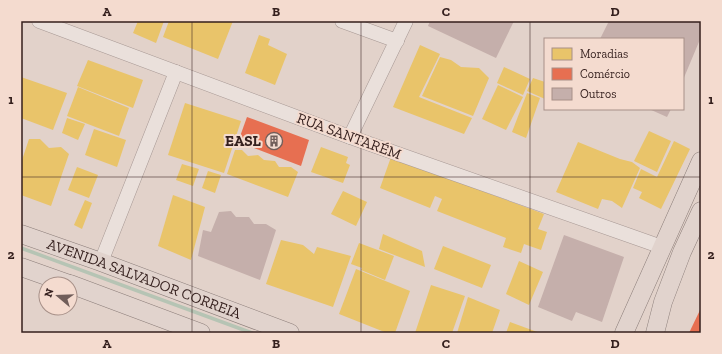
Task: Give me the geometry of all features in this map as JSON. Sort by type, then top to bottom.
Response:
[{"type":"main road","points":[[624,333],[701,161]]},
{"type":"main road","points":[[655,333],[663,302],[682,252],[701,212]]},
{"type":"main road","name":"AVENIDA SALVADOR CORREIA","points":[[21,234],[101,262],[290,333]]},
{"type":"main road","name":"AVENIDA SALVADOR CORREIA","points":[[21,267],[46,276]]},
{"type":"main road","name":"AVENIDA SALVADOR CORREIA","points":[[78,287],[201,333]]},
{"type":"street","name":"RUA SANTARÉM","points":[[38,21],[350,137],[662,247]]},
{"type":"street","points":[[342,21],[397,41]]},
{"type":"street","points":[[350,137],[406,21]]},
{"type":"street","points":[[101,262],[176,72]]},
{"type":"building: Moradias","points":[[138,21],[164,21],[156,43],[133,33]]},
{"type":"building: Moradias","points":[[169,21],[233,21],[218,59],[163,37]]},
{"type":"building: Moradias","points":[[259,35],[270,39],[268,45],[287,54],[275,85],[245,73]]},
{"type":"building: Moradias","points":[[420,45],[440,54],[419,97],[472,118],[464,134],[393,107]]},
{"type":"building: Moradias","points":[[440,57],[451,60],[461,67],[479,68],[489,78],[473,116],[422,96]]},
{"type":"building: Moradias","points":[[88,60],[143,80],[133,108],[77,86]]},
{"type":"building: Moradias","points":[[504,67],[530,79],[523,95],[497,83]]},
{"type":"building: Moradias","points":[[21,77],[67,93],[53,130],[21,118]]},
{"type":"building: Moradias","points":[[533,78],[544,82],[544,99],[527,91]]},
{"type":"building: Moradias","points":[[498,85],[523,97],[506,130],[482,119]]},
{"type":"building: Moradias","points":[[78,87],[129,108],[119,136],[67,116]]},
{"type":"building: Moradias","points":[[527,93],[540,98],[526,138],[512,132]]},
{"type":"building: Moradias","points":[[185,103],[241,121],[224,173],[168,155]]},
{"type":"building: Moradias","points":[[67,118],[85,124],[78,140],[62,133]]},
{"type":"building: Moradias","points":[[94,129],[126,140],[117,167],[85,155]]},
{"type":"building: Moradias","points":[[649,131],[671,141],[657,172],[634,161]]},
{"type":"building: Moradias","points":[[29,139],[40,139],[49,148],[61,147],[69,154],[51,206],[21,195],[21,163]]},
{"type":"building: Moradias","points":[[674,141],[690,149],[661,209],[639,198],[642,192],[633,188],[641,169],[657,177]]},
{"type":"building: Moradias","points":[[578,142],[620,159],[632,162],[640,168],[622,208],[612,201],[602,199],[598,209],[556,192]]},
{"type":"building: Moradias","points":[[321,147],[348,157],[346,163],[350,165],[343,183],[311,172]]},
{"type":"building: Moradias","points":[[235,150],[242,150],[248,156],[258,155],[264,160],[275,161],[279,167],[291,167],[298,172],[288,197],[227,174]]},
{"type":"building: Moradias","points":[[391,157],[544,214],[538,229],[547,232],[541,250],[524,244],[521,253],[503,247],[506,238],[437,211],[442,199],[435,196],[430,208],[380,188]]},
{"type":"building: Moradias","points":[[182,164],[199,169],[193,186],[176,180]]},
{"type":"building: Moradias","points":[[77,167],[98,175],[89,198],[68,190]]},
{"type":"building: Moradias","points":[[208,171],[221,175],[215,193],[202,188]]},
{"type":"building: Moradias","points":[[343,191],[367,202],[356,226],[331,214]]},
{"type":"building: Moradias","points":[[173,195],[205,207],[191,260],[158,246]]},
{"type":"building: Moradias","points":[[85,200],[92,203],[82,229],[74,225]]},
{"type":"building: Moradias","points":[[383,234],[422,251],[425,267],[379,249]]},
{"type":"building: Moradias","points":[[281,240],[303,245],[314,254],[317,247],[351,256],[333,307],[266,284]]},
{"type":"building: Moradias","points":[[359,243],[394,256],[385,280],[351,264]]},
{"type":"building: Moradias","points":[[443,246],[491,265],[482,288],[434,269]]},
{"type":"building: Moradias","points":[[519,261],[543,272],[529,305],[506,294]]},
{"type":"building: Moradias","points":[[356,269],[410,291],[395,333],[387,333],[339,314]]},
{"type":"building: Moradias","points":[[431,285],[465,296],[452,333],[415,333]]},
{"type":"building: Moradias","points":[[468,297],[500,310],[492,333],[457,333]]},
{"type":"building: Moradias","points":[[510,322],[540,333],[506,333]]},
{"type":"building: Comércio","name":"EASL","points":[[247,117],[309,140],[301,166],[238,142]]},
{"type":"building: Comércio","points":[[701,308],[701,333],[689,333]]},
{"type":"building: Outros","points":[[430,21],[514,21],[496,58],[428,26]]},
{"type":"building: Outros","points":[[609,21],[701,21],[701,37],[684,78],[684,38],[600,38]]},
{"type":"building: Outros","points":[[651,110],[670,110],[667,117]]},
{"type":"building: Outros","points":[[231,211],[236,217],[249,217],[254,224],[266,224],[276,230],[260,280],[198,256],[203,230],[211,232],[219,212]]},
{"type":"building: Outros","points":[[564,235],[624,257],[602,322],[576,312],[572,321],[538,307]]},
{"type":"waterway","points":[[21,248],[252,333]]},
{"type":"place","name":"EASL","points":[[274,141]]}]
